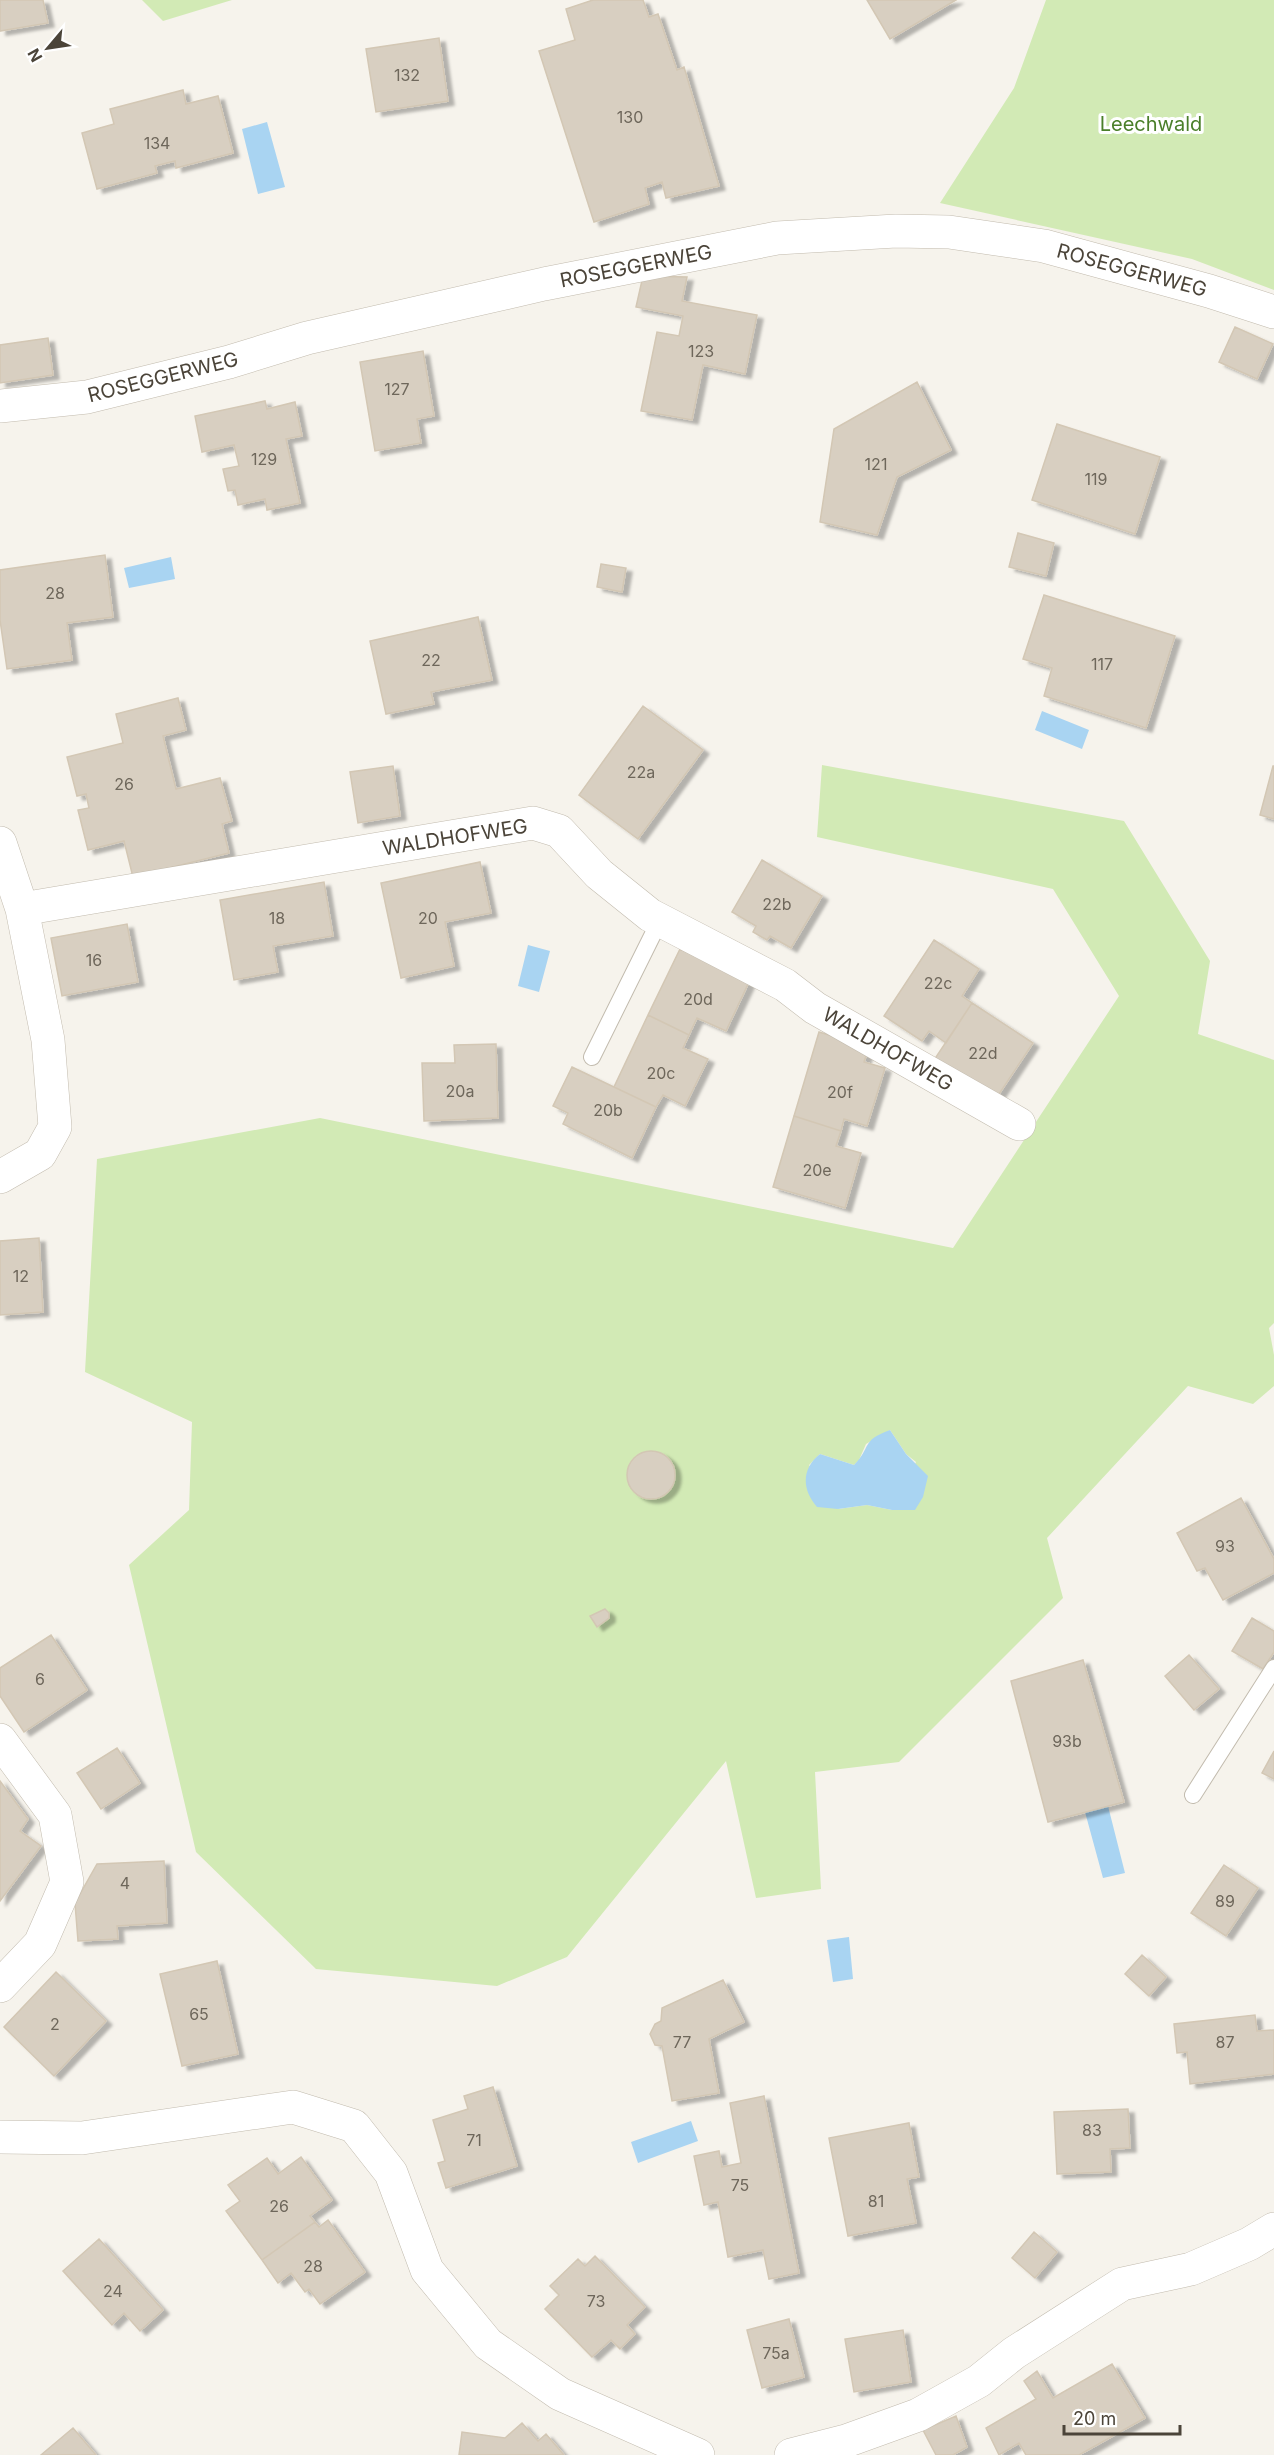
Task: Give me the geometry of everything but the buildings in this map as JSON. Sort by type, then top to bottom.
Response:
[{"type":"street","name":"ROSEGGERWEG","points":[[0,406],[87,397],[229,362],[307,338],[510,291],[789,238],[896,231],[949,232],[1044,246],[1209,291],[1274,312]]},
{"type":"street","name":"WALDHOFWEG","points":[[22,909],[533,823],[559,831],[599,874],[650,915],[784,985],[815,1008],[1019,1124]]},
{"type":"street","points":[[0,843],[22,909],[48,1040],[55,1127],[40,1154],[0,1177]]},
{"type":"street","points":[[0,1740],[55,1815],[68,1882],[40,1944],[0,1986]]},
{"type":"street","points":[[0,2137],[82,2138],[293,2107],[354,2126],[391,2173],[427,2270],[488,2344],[560,2394],[698,2455]]},
{"type":"street","points":[[791,2455],[846,2441],[918,2415],[979,2381],[1014,2353],[1122,2284],[1191,2269],[1249,2244],[1274,2229]]},
{"type":"lane","points":[[592,1057],[660,920]]},
{"type":"lane","points":[[1192,1795],[1274,1668]]},
{"type":"green space","points":[[142,0],[232,0],[163,21]]},
{"type":"green space","name":"Leechwald","points":[[1046,0],[1274,0],[1274,290],[1192,259],[940,203],[1014,88]]},
{"type":"green space","points":[[822,765],[1124,821],[1210,961],[1198,1034],[1274,1060],[1274,1323],[1269,1328],[1274,1355],[1274,1386],[1253,1404],[1188,1386],[1047,1538],[1063,1598],[899,1762],[815,1772],[821,1889],[756,1898],[726,1761],[567,1957],[497,1986],[316,1969],[196,1852],[129,1565],[189,1510],[192,1422],[85,1372],[97,1159],[320,1118],[953,1248],[1119,996],[1053,889],[817,837]],"holes":[[[890,1430],[906,1454],[916,1462],[892,1510],[867,1505],[838,1509],[809,1465],[820,1454],[854,1465],[859,1460],[866,1444]]]},
{"type":"water","points":[[267,122],[285,187],[258,194],[242,129]]},
{"type":"water","points":[[171,557],[175,579],[129,588],[124,568]]},
{"type":"water","points":[[1042,711],[1089,730],[1082,749],[1035,730]]},
{"type":"water","points":[[528,945],[550,951],[539,992],[518,986]]},
{"type":"water","points":[[890,1430],[906,1454],[928,1476],[923,1497],[915,1510],[892,1510],[867,1505],[838,1509],[817,1507],[806,1487],[809,1466],[814,1460],[820,1454],[854,1465],[870,1441]]},
{"type":"water","points":[[1108,1806],[1125,1873],[1103,1878],[1085,1812]]},
{"type":"water","points":[[849,1937],[853,1979],[833,1982],[827,1940]]},
{"type":"water","points":[[691,2121],[698,2141],[638,2163],[631,2142]]}]
